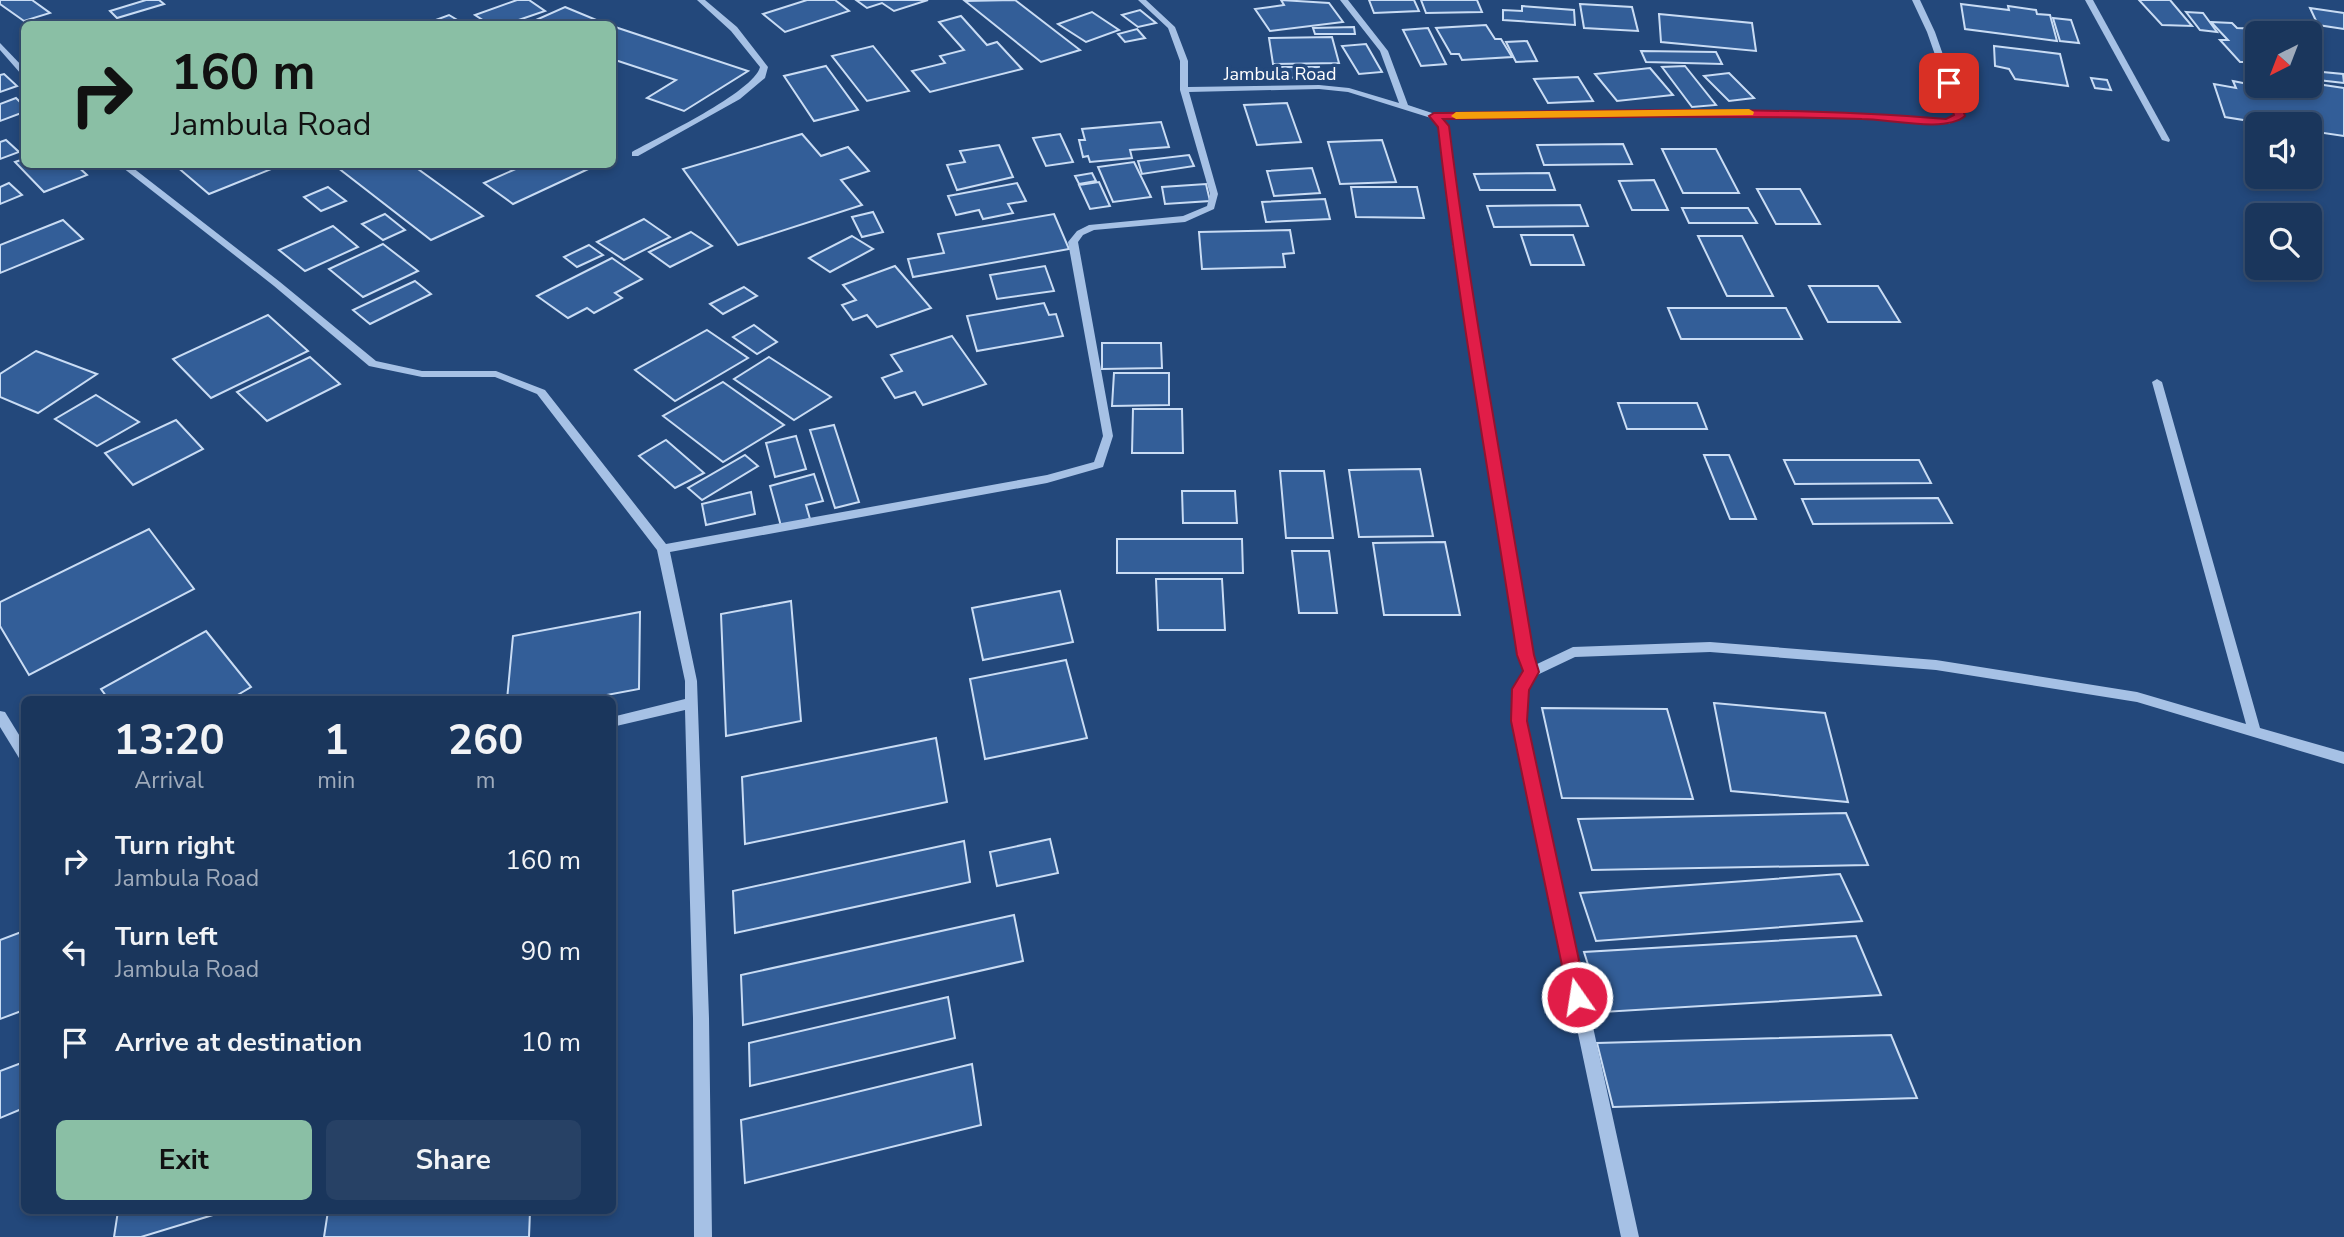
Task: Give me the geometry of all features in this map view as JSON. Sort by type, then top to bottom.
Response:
[{"type":"street","points":[[635,154],[737,97],[762,76],[764,67],[734,29],[701,0]]},
{"type":"street","points":[[663,549],[1047,479],[1098,464],[1108,436],[1073,242],[1080,233],[1092,228],[1185,219],[1211,207],[1214,194],[1184,90],[1185,61],[1171,27],[1142,0]]},
{"type":"street","points":[[1344,0],[1384,51],[1405,108]]},
{"type":"street","name":"Jambula Road","points":[[1184,90],[1319,87],[1349,90],[1434,116],[1753,112],[1872,116],[1937,122],[1956,120],[1959,116],[1958,109],[1931,32],[1916,0]]},
{"type":"street","points":[[2089,0],[2166,140]]},
{"type":"street","points":[[0,45],[21,69]]},
{"type":"street","points":[[1434,116],[1443,126],[1458,248],[1482,378],[1525,655],[1531,672]]},
{"type":"street","points":[[127,168],[277,284],[373,364],[422,374],[496,374],[541,392],[663,549],[691,681],[701,1018],[703,1237]]},
{"type":"street","points":[[2157,382],[2255,732]]},
{"type":"street","points":[[1630,1237],[1519,721],[1521,689],[1531,672],[1573,652],[1710,647],[1936,665],[2137,697],[2344,758]]},
{"type":"street","points":[[616,721],[691,703]]},
{"type":"street","points":[[0,716],[21,749]]},
{"type":"building","points":[[0,0],[32,0],[50,13],[24,21],[0,4]]},
{"type":"building","points":[[146,0],[159,0],[164,4],[117,18],[110,11]]},
{"type":"building","points":[[517,0],[529,0],[545,11],[516,21],[484,21],[475,15]]},
{"type":"building","points":[[807,0],[835,0],[849,11],[785,32],[763,14]]},
{"type":"building","points":[[856,0],[928,0],[894,11],[882,3],[867,8]]},
{"type":"building","points":[[1015,0],[1080,50],[1041,62],[965,1]]},
{"type":"building","points":[[1281,0],[1329,3],[1343,22],[1270,31],[1255,9],[1284,5]]},
{"type":"building","points":[[1369,0],[1414,0],[1419,11],[1374,13]]},
{"type":"building","points":[[1421,0],[1477,0],[1482,12],[1426,13]]},
{"type":"building","points":[[2139,0],[2170,0],[2192,26],[2162,25]]},
{"type":"building","points":[[1580,4],[1632,7],[1638,31],[1584,28]]},
{"type":"building","points":[[1961,4],[2009,10],[2008,6],[2050,15],[2057,41],[1965,29]]},
{"type":"building","points":[[1522,6],[1574,10],[1575,25],[1503,20],[1503,10],[1522,11]]},
{"type":"building","points":[[565,7],[594,19],[589,21],[534,21]]},
{"type":"building","points":[[2310,8],[2344,13],[2344,29],[2322,26],[2322,21],[2316,21]]},
{"type":"building","points":[[1140,10],[1156,23],[1138,27],[1122,15]]},
{"type":"building","points":[[1092,12],[1119,30],[1086,42],[1058,24]]},
{"type":"building","points":[[2186,12],[2203,13],[2217,32],[2200,30]]},
{"type":"building","points":[[1659,14],[1752,23],[1756,51],[1661,42]]},
{"type":"building","points":[[449,15],[459,21],[433,21]]},
{"type":"building","points":[[961,16],[987,45],[997,42],[1022,69],[930,92],[912,71],[945,63],[940,56],[964,50],[939,22]]},
{"type":"building","points":[[2053,18],[2071,20],[2079,43],[2060,41]]},
{"type":"building","points":[[2211,22],[2232,23],[2237,28],[2245,28],[2245,62],[2240,62],[2220,40],[2228,40]]},
{"type":"building","points":[[1486,25],[1495,39],[1501,39],[1512,57],[1462,60],[1459,54],[1451,54],[1436,28]]},
{"type":"building","points":[[616,27],[748,71],[684,111],[647,98],[676,80],[616,60]]},
{"type":"building","points":[[1354,27],[1355,34],[1315,34],[1313,28]]},
{"type":"building","points":[[1428,28],[1446,64],[1421,66],[1403,30]]},
{"type":"building","points":[[1137,29],[1145,38],[1125,42],[1118,34]]},
{"type":"building","points":[[1332,37],[1339,63],[1273,64],[1269,38]]},
{"type":"building","points":[[1527,41],[1537,61],[1516,62],[1506,42]]},
{"type":"building","points":[[1366,44],[1382,72],[1359,74],[1342,46]]},
{"type":"building","points":[[873,46],[909,91],[867,101],[832,56]]},
{"type":"building","points":[[1994,46],[2060,54],[2068,86],[2015,79],[2009,69],[1995,66]]},
{"type":"building","points":[[1641,51],[1716,52],[1722,64],[1646,62]]},
{"type":"building","points":[[826,66],[858,110],[814,121],[784,76]]},
{"type":"building","points":[[1685,66],[1716,105],[1692,107],[1662,67]]},
{"type":"building","points":[[1274,67],[1319,67],[1321,77],[1275,78]]},
{"type":"building","points":[[1650,68],[1673,95],[1617,101],[1595,74]]},
{"type":"building","points":[[2322,72],[2343,74],[2344,83],[2322,80]]},
{"type":"building","points":[[1729,73],[1754,98],[1729,101],[1704,76]]},
{"type":"building","points":[[4,74],[17,86],[0,92],[0,75]]},
{"type":"building","points":[[1578,77],[1593,101],[1548,103],[1534,79]]},
{"type":"building","points":[[2091,78],[2107,80],[2111,90],[2095,88]]},
{"type":"building","points":[[2233,81],[2245,83],[2245,98],[2322,98],[2322,85],[2344,88],[2344,136],[2322,133],[2322,112],[2245,112],[2245,120],[2225,117],[2214,84],[2236,88]]},
{"type":"building","points":[[16,98],[21,103],[21,113],[0,121],[0,104]]},
{"type":"building","points":[[1287,103],[1301,142],[1257,145],[1244,105]]},
{"type":"building","points":[[1161,122],[1169,147],[1130,150],[1132,158],[1090,162],[1088,156],[1083,157],[1079,140],[1085,140],[1082,129]]},
{"type":"building","points":[[802,134],[821,156],[848,147],[869,171],[841,180],[862,205],[738,245],[683,169]]},
{"type":"building","points":[[1060,134],[1073,162],[1046,166],[1033,138]]},
{"type":"building","points":[[6,140],[19,152],[0,159],[0,142]]},
{"type":"building","points":[[1382,140],[1396,182],[1340,184],[1328,142]]},
{"type":"building","points":[[1623,144],[1632,164],[1544,165],[1537,145]]},
{"type":"building","points":[[999,145],[1013,177],[957,190],[947,165],[965,162],[960,151]]},
{"type":"building","points":[[1662,149],[1716,149],[1739,193],[1683,193]]},
{"type":"building","points":[[1189,155],[1194,166],[1142,174],[1138,161]]},
{"type":"building","points":[[21,160],[21,168],[79,168],[87,175],[44,192],[15,162]]},
{"type":"building","points":[[1134,162],[1151,197],[1113,202],[1098,167]]},
{"type":"building","points":[[178,168],[274,168],[209,194]]},
{"type":"building","points":[[338,168],[417,168],[483,216],[431,240]]},
{"type":"building","points":[[518,168],[590,168],[513,204],[484,183]]},
{"type":"building","points":[[1312,168],[1320,193],[1274,196],[1267,171]]},
{"type":"building","points":[[1092,173],[1096,181],[1079,184],[1075,176]]},
{"type":"building","points":[[1549,173],[1555,190],[1480,190],[1474,174]]},
{"type":"building","points":[[1654,180],[1668,210],[1632,210],[1619,181]]},
{"type":"building","points":[[1099,182],[1110,206],[1090,209],[1079,185]]},
{"type":"building","points":[[9,183],[22,195],[0,204],[0,187]]},
{"type":"building","points":[[1017,183],[1026,201],[1008,204],[1013,213],[983,219],[979,210],[956,215],[948,196]]},
{"type":"building","points":[[1206,184],[1210,201],[1165,204],[1162,187]]},
{"type":"building","points":[[328,187],[346,201],[321,211],[304,197]]},
{"type":"building","points":[[1351,187],[1417,187],[1424,218],[1356,217]]},
{"type":"building","points":[[1757,189],[1800,189],[1820,224],[1776,224]]},
{"type":"building","points":[[1325,199],[1330,219],[1266,222],[1262,202]]},
{"type":"building","points":[[1580,205],[1588,226],[1494,227],[1487,206]]},
{"type":"building","points":[[1682,208],[1748,208],[1757,223],[1689,223]]},
{"type":"building","points":[[873,212],[883,232],[862,237],[852,217]]},
{"type":"building","points":[[385,214],[405,230],[383,240],[362,224]]},
{"type":"building","points":[[1054,214],[1069,249],[913,277],[908,259],[944,253],[938,234]]},
{"type":"building","points":[[644,219],[670,237],[624,260],[597,242]]},
{"type":"building","points":[[63,220],[83,239],[0,273],[0,245]]},
{"type":"building","points":[[333,226],[358,247],[305,271],[279,250]]},
{"type":"building","points":[[1290,230],[1294,253],[1283,254],[1285,267],[1202,269],[1199,232]]},
{"type":"building","points":[[691,232],[712,246],[670,267],[649,252]]},
{"type":"building","points":[[1521,235],[1573,235],[1584,265],[1531,265]]},
{"type":"building","points":[[852,236],[873,249],[830,272],[809,258]]},
{"type":"building","points":[[1698,236],[1742,236],[1773,296],[1727,296]]},
{"type":"building","points":[[383,244],[418,271],[363,297],[329,269]]},
{"type":"building","points":[[589,245],[603,255],[577,267],[564,257]]},
{"type":"building","points":[[612,258],[642,279],[615,293],[622,298],[594,313],[587,308],[568,318],[537,296]]},
{"type":"building","points":[[895,266],[931,308],[877,327],[867,315],[853,320],[842,305],[856,300],[843,285]]},
{"type":"building","points":[[1045,266],[1054,291],[997,299],[990,275]]},
{"type":"building","points":[[415,281],[431,294],[370,324],[353,310]]},
{"type":"building","points":[[1809,286],[1878,286],[1900,322],[1828,322]]},
{"type":"building","points":[[744,287],[757,296],[723,314],[710,304]]},
{"type":"building","points":[[1044,303],[1049,315],[1056,314],[1063,336],[977,351],[967,316]]},
{"type":"building","points":[[1668,308],[1786,308],[1802,339],[1681,339]]},
{"type":"building","points":[[268,315],[308,351],[211,398],[173,359]]},
{"type":"building","points":[[754,325],[777,342],[757,354],[733,337]]},
{"type":"building","points":[[707,330],[748,358],[675,401],[635,370]]},
{"type":"building","points":[[952,336],[986,384],[923,405],[915,392],[895,398],[882,378],[902,371],[891,355]]},
{"type":"building","points":[[1102,343],[1161,343],[1162,368],[1102,369]]},
{"type":"building","points":[[36,351],[97,374],[38,413],[0,397],[0,374]]},
{"type":"building","points":[[310,357],[340,384],[267,421],[237,392]]},
{"type":"building","points":[[769,357],[831,397],[794,420],[734,379]]},
{"type":"building","points":[[1114,373],[1169,373],[1169,405],[1112,406]]},
{"type":"building","points":[[723,382],[784,425],[723,462],[663,416]]},
{"type":"building","points":[[96,395],[139,422],[97,446],[55,419]]},
{"type":"building","points":[[1618,403],[1697,403],[1707,429],[1627,429]]},
{"type":"building","points":[[1133,409],[1182,409],[1183,453],[1132,453]]},
{"type":"building","points":[[176,420],[203,449],[133,485],[105,453]]},
{"type":"building","points":[[834,425],[859,502],[835,508],[810,430]]},
{"type":"building","points":[[796,436],[806,469],[775,477],[766,443]]},
{"type":"building","points":[[666,440],[704,473],[675,488],[639,456]]},
{"type":"building","points":[[745,455],[758,466],[702,500],[688,488]]},
{"type":"building","points":[[1704,455],[1729,455],[1756,519],[1730,519]]},
{"type":"building","points":[[1784,460],[1919,460],[1931,483],[1795,484]]},
{"type":"building","points":[[1420,469],[1433,536],[1359,537],[1349,470]]},
{"type":"building","points":[[1280,471],[1324,471],[1333,538],[1286,538]]},
{"type":"building","points":[[814,474],[823,501],[806,505],[810,519],[781,526],[770,486]]},
{"type":"building","points":[[1182,491],[1235,491],[1237,523],[1183,523]]},
{"type":"building","points":[[751,492],[755,514],[706,525],[702,504]]},
{"type":"building","points":[[1938,498],[1952,523],[1813,524],[1802,499]]},
{"type":"building","points":[[149,529],[194,589],[29,675],[0,626],[0,602]]},
{"type":"building","points":[[1117,539],[1242,539],[1243,573],[1117,573]]},
{"type":"building","points":[[1445,542],[1460,615],[1384,615],[1373,543]]},
{"type":"building","points":[[1292,551],[1329,551],[1337,613],[1299,613]]},
{"type":"building","points":[[1156,579],[1222,579],[1225,630],[1158,630]]},
{"type":"building","points":[[1060,591],[1073,642],[983,660],[972,608]]},
{"type":"building","points":[[791,601],[801,721],[726,736],[721,614]]},
{"type":"building","points":[[640,612],[639,689],[601,696],[507,696],[513,636]]},
{"type":"building","points":[[206,631],[251,687],[236,696],[106,696],[101,689]]},
{"type":"building","points":[[1066,660],[1087,738],[985,759],[970,679]]},
{"type":"building","points":[[1714,703],[1825,713],[1848,802],[1731,791]]},
{"type":"building","points":[[1542,708],[1667,709],[1693,799],[1562,798]]},
{"type":"building","points":[[936,738],[947,802],[745,844],[742,777]]},
{"type":"building","points":[[1846,813],[1868,865],[1592,870],[1578,819]]},
{"type":"building","points":[[1050,839],[1058,873],[997,886],[990,852]]},
{"type":"building","points":[[964,841],[970,882],[735,933],[733,891]]},
{"type":"building","points":[[1840,874],[1862,921],[1596,941],[1580,893]]},
{"type":"building","points":[[1014,915],[1023,961],[743,1025],[741,975]]},
{"type":"building","points":[[21,932],[21,1011],[0,1019],[0,940]]},
{"type":"building","points":[[1856,936],[1881,995],[1603,1012],[1584,952]]},
{"type":"building","points":[[948,997],[955,1038],[750,1086],[749,1043]]},
{"type":"building","points":[[1891,1035],[1917,1098],[1613,1107],[1597,1043]]},
{"type":"building","points":[[21,1063],[21,1109],[0,1118],[0,1071]]},
{"type":"building","points":[[972,1064],[981,1125],[745,1183],[741,1120]]},
{"type":"building","points":[[118,1214],[216,1214],[141,1237],[114,1237]]},
{"type":"building","points":[[328,1214],[530,1214],[529,1237],[324,1237]]},
{"type":"slow traffic","points":[[1456,116],[1749,112]]},
{"type":"route","points":[[1577,997],[1519,721],[1521,689],[1531,672],[1525,655],[1482,378],[1458,248],[1443,126],[1434,116],[1753,112],[1948,122],[1959,116],[1949,83]]}]
